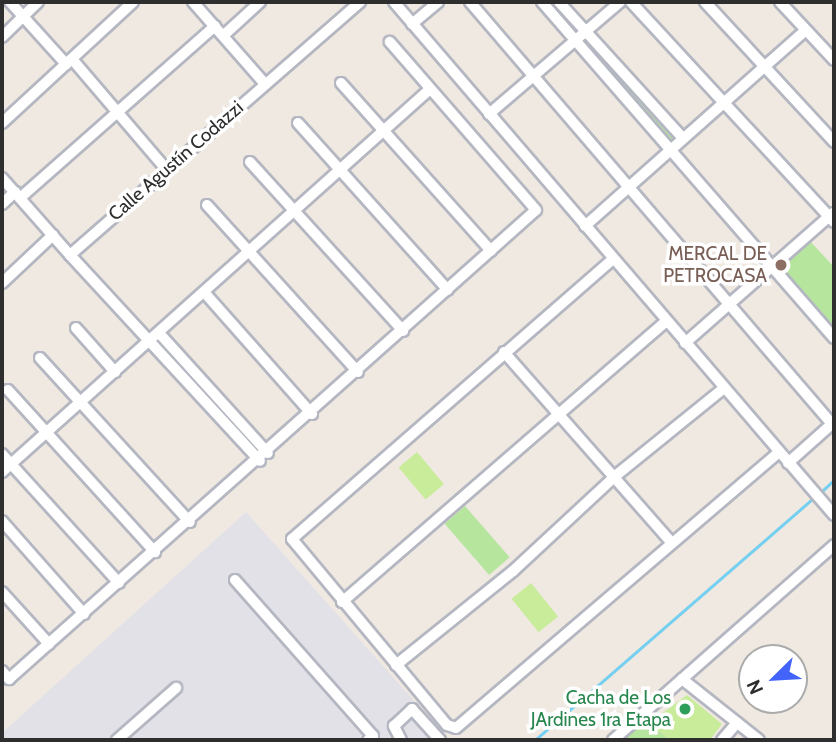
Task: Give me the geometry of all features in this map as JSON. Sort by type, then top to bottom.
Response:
[{"type":"street","points":[[10,2],[69,61],[166,169]]},
{"type":"street","points":[[2,37],[38,2]]},
{"type":"street","points":[[2,123],[133,2]]},
{"type":"street","points":[[193,2],[265,83]]},
{"type":"street","points":[[224,35],[260,2]]},
{"type":"street","points":[[394,2],[834,515]]},
{"type":"street","points":[[412,24],[438,2]]},
{"type":"street","points":[[470,2],[833,423],[788,463]]},
{"type":"street","points":[[542,2],[834,338]]},
{"type":"street","points":[[559,2],[682,137]]},
{"type":"street","points":[[489,114],[620,2]]},
{"type":"street","points":[[631,2],[833,217],[685,343]]},
{"type":"street","points":[[705,2],[834,142]]},
{"type":"street","points":[[780,2],[834,60]]},
{"type":"street","name":"Calle Agustín Codazzi","points":[[69,255],[356,3]]},
{"type":"street","points":[[2,204],[18,195],[215,26]]},
{"type":"street","points":[[585,226],[682,137],[806,30]]},
{"type":"street","points":[[2,671],[9,679],[264,457],[536,210],[390,43]]},
{"type":"street","points":[[341,83],[491,251]]},
{"type":"street","points":[[2,472],[430,89]]},
{"type":"street","points":[[298,123],[448,290]]},
{"type":"street","points":[[250,162],[403,331]]},
{"type":"street","points":[[2,178],[69,255],[155,336],[264,457]]},
{"type":"street","points":[[206,205],[358,372]]},
{"type":"street","points":[[2,283],[53,235]]},
{"type":"street","points":[[613,259],[295,534],[293,544],[396,666],[447,725],[456,728],[779,452]]},
{"type":"street","points":[[204,292],[312,414]]},
{"type":"street","points":[[342,602],[666,321]]},
{"type":"street","points":[[76,328],[115,372]]},
{"type":"street","points":[[504,352],[672,543]]},
{"type":"street","points":[[40,358],[190,522]]},
{"type":"street","points":[[396,666],[513,571],[614,477],[724,388]]},
{"type":"street","points":[[8,390],[155,552]]},
{"type":"street","points":[[2,454],[119,583]]},
{"type":"street","points":[[2,521],[84,614]]},
{"type":"street","points":[[613,740],[834,545]]},
{"type":"street","points":[[235,580],[373,739]]},
{"type":"street","points":[[2,592],[49,644]]},
{"type":"street","points":[[682,679],[759,740]]},
{"type":"street","points":[[117,740],[176,688]]},
{"type":"street","points":[[401,740],[394,726],[412,709],[440,740]]},
{"type":"street","points":[[722,740],[737,723]]},
{"type":"shaded area","points":[[246,512],[449,740],[2,740],[2,733]]},
{"type":"green space","points":[[586,36],[676,136],[668,143],[581,41]]},
{"type":"green space","points":[[809,240],[834,267],[834,334],[776,268]]},
{"type":"green space","points":[[417,452],[444,484],[426,500],[399,467]]},
{"type":"green space","points":[[465,506],[510,557],[489,575],[445,524]]},
{"type":"green space","points":[[531,583],[558,616],[539,632],[512,599]]},
{"type":"green space","name":"Cacha de Los JArdines 1ra Etapa","points":[[687,695],[722,724],[710,740],[670,740],[649,723]]},
{"type":"green space","points":[[645,719],[670,740],[623,740]]},
{"type":"waterway","points":[[820,493],[834,480]]},
{"type":"waterway","points":[[535,740],[815,497]]},
{"type":"place","name":"MERCAL DE PETROCASA","points":[[781,265]]},
{"type":"place","name":"Cacha de Los JArdines 1ra Etapa","points":[[685,709]]}]
